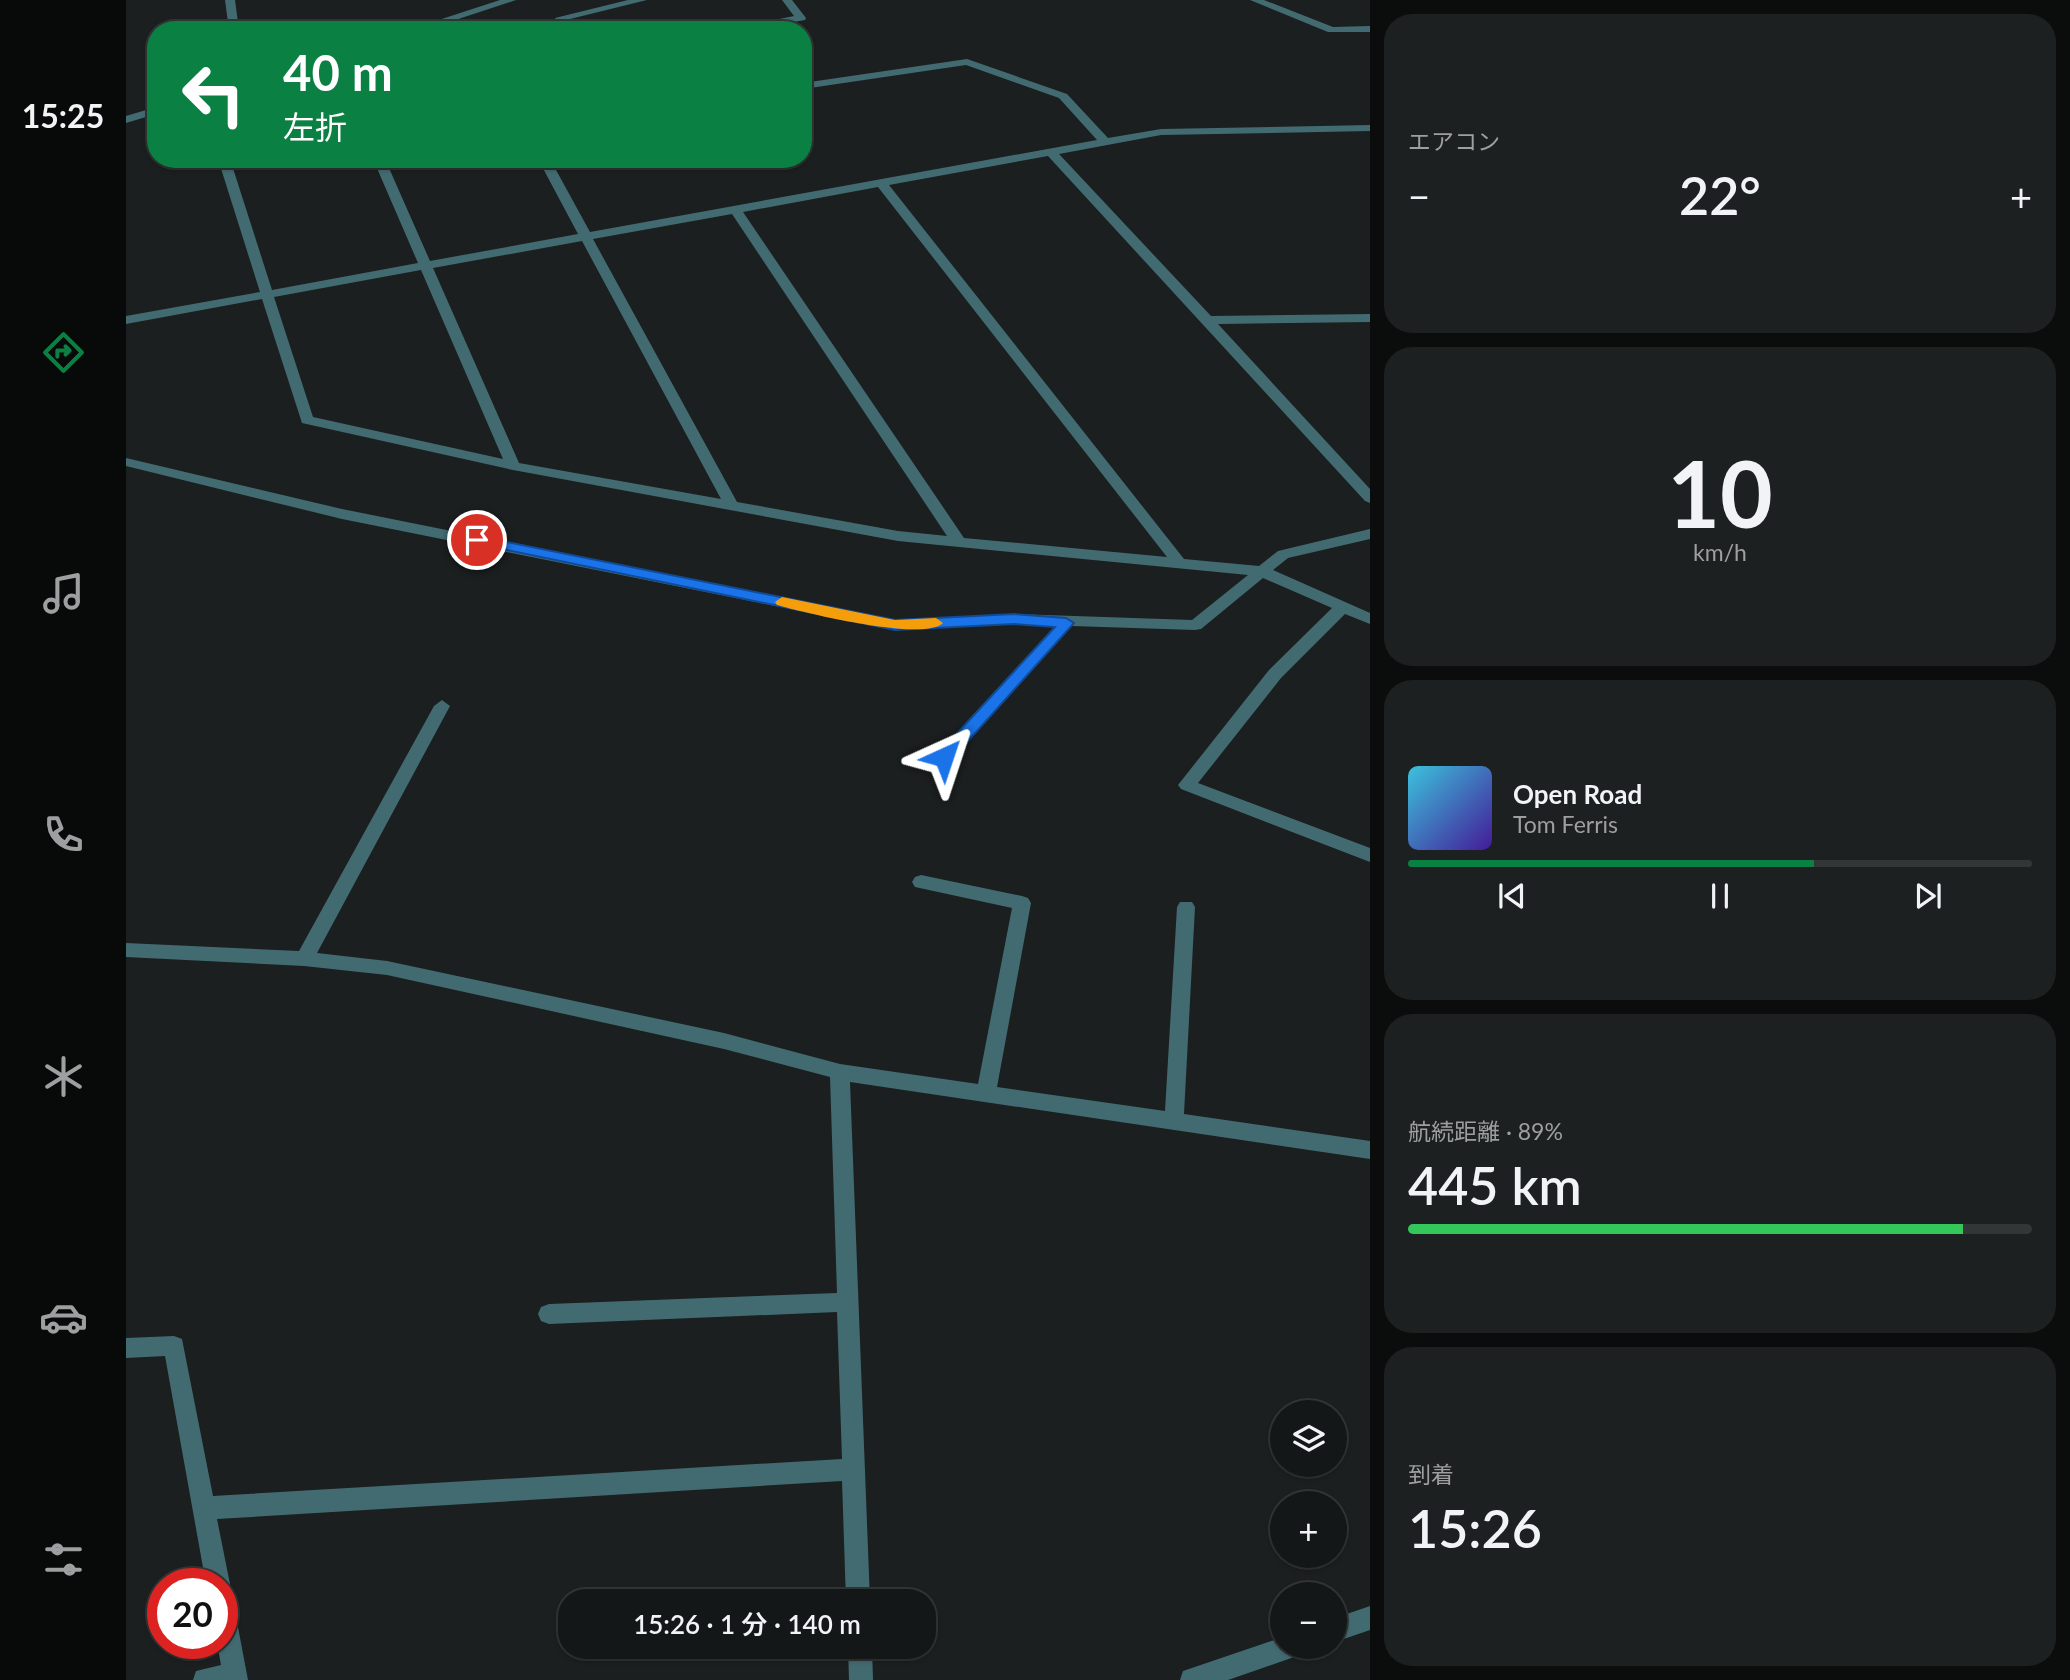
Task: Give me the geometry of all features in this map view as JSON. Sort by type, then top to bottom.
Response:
[{"type":"street","points":[[230,0],[233,21]]},
{"type":"street","points":[[442,21],[511,0]]},
{"type":"street","points":[[561,21],[560,18],[642,0]]},
{"type":"street","points":[[783,21],[801,18],[787,0]]},
{"type":"street","points":[[1255,0],[1332,30],[1370,29]]},
{"type":"street","points":[[812,85],[967,62],[1063,96],[1105,142]]},
{"type":"street","points":[[126,120],[147,113]]},
{"type":"street","points":[[126,320],[1105,142],[1182,131],[1370,128]]},
{"type":"street","points":[[1052,153],[1370,498]]},
{"type":"street","points":[[227,168],[306,420],[513,466],[898,536],[1261,571],[1370,619]]},
{"type":"street","points":[[383,168],[513,466]]},
{"type":"street","points":[[549,168],[583,236],[731,504]]},
{"type":"street","points":[[881,183],[1178,561]]},
{"type":"street","points":[[735,209],[959,542]]},
{"type":"street","points":[[1207,320],[1370,318]]},
{"type":"street","points":[[127,464],[342,514],[895,625],[1014,619],[1066,623],[1195,625],[1283,555],[1370,534]]},
{"type":"street","points":[[1343,607],[1275,674],[1187,785],[1370,855]]},
{"type":"street","points":[[944,757],[1066,623]]},
{"type":"street","points":[[304,959],[442,706]]},
{"type":"street","points":[[921,882],[1022,903],[986,1093]]},
{"type":"street","points":[[1174,1120],[1186,907]]},
{"type":"street","points":[[126,950],[304,959],[387,968],[724,1041],[840,1072],[1370,1150]]},
{"type":"street","points":[[840,1072],[859,1589]]},
{"type":"street","points":[[549,1314],[848,1302]]},
{"type":"street","points":[[126,1348],[174,1346],[215,1568]]},
{"type":"street","points":[[204,1508],[854,1469]]},
{"type":"street","points":[[1347,1626],[1370,1618]]},
{"type":"street","points":[[1192,1680],[1270,1653]]},
{"type":"street","points":[[205,1680],[235,1677],[232,1659]]},
{"type":"street","points":[[860,1659],[861,1680]]},
{"type":"slow traffic","points":[[782,602],[895,625],[936,623]]},
{"type":"route","points":[[477,540],[895,625],[1014,619],[1066,623],[944,757]]}]
